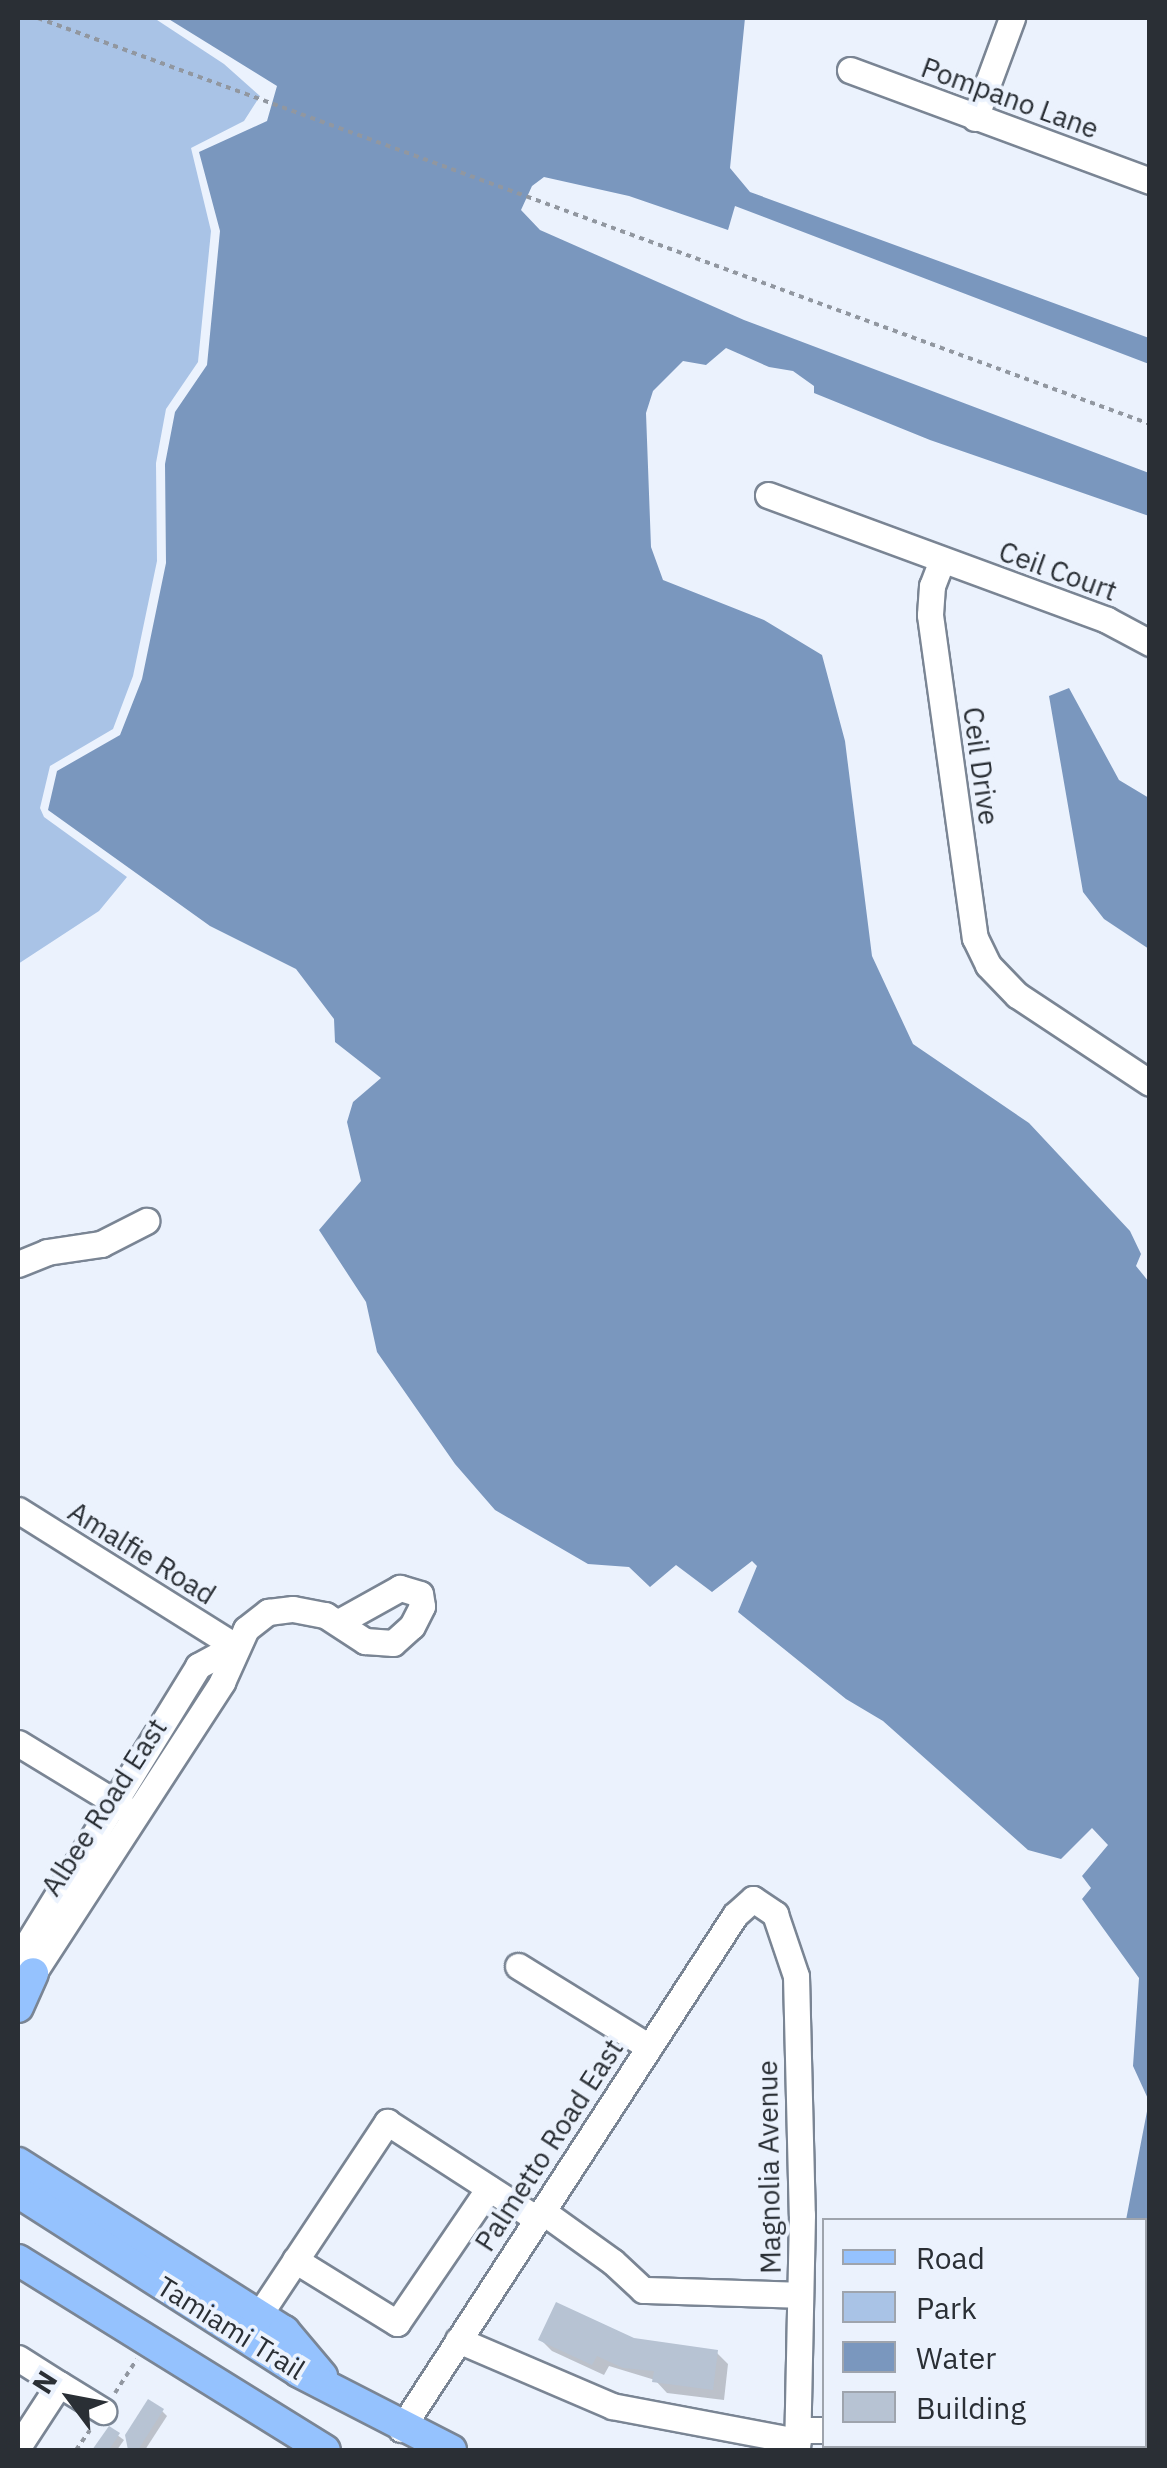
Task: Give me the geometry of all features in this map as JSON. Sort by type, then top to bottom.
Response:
[{"type":"main road","points":[[18,2007],[22,1960]]},
{"type":"main road","points":[[18,2163],[284,2331],[336,2394]]},
{"type":"main road","name":"Tamiami Trail","points":[[18,2192],[336,2394],[401,2429],[451,2450]]},
{"type":"main road","name":"Tamiami Trail","points":[[18,2260],[325,2450]]},
{"type":"street","points":[[975,118],[1012,18]]},
{"type":"street","name":"Pompano Lane","points":[[850,70],[1150,181]]},
{"type":"street","points":[[768,495],[942,560]]},
{"type":"street","name":"Ceil Court","points":[[942,560],[1107,620],[1150,643]]},
{"type":"street","name":"Ceil Drive","points":[[942,560],[932,586],[930,615],[975,938],[988,965],[1017,995],[1150,1083]]},
{"type":"street","points":[[18,1264],[47,1252],[101,1244],[146,1221]]},
{"type":"street","name":"Amalfie Road","points":[[18,1510],[234,1646]]},
{"type":"street","name":"Albee Road East","points":[[22,1960],[135,1814],[222,1682],[234,1646],[246,1629],[268,1612],[293,1609],[339,1622]]},
{"type":"street","name":"Albee Road East","points":[[22,1960],[112,1800],[198,1666],[234,1646]]},
{"type":"street","points":[[18,1742],[135,1814]]},
{"type":"street","name":"Palmetto Road East","points":[[401,2429],[735,1915],[753,1899]]},
{"type":"street","name":"Magnolia Avenue","points":[[753,1899],[776,1914],[796,1976],[800,2296],[812,2355],[798,2440]]},
{"type":"street","points":[[518,1966],[649,2047]]},
{"type":"street","points":[[259,2315],[387,2122],[613,2262],[643,2290],[800,2296]]},
{"type":"street","points":[[295,2260],[397,2323],[489,2188]]},
{"type":"street","points":[[458,2340],[612,2406],[798,2440],[822,2431]]},
{"type":"street","points":[[18,2358],[103,2411]]},
{"type":"street","points":[[18,2448],[59,2384]]},
{"type":"path","points":[[38,18],[1150,424]]},
{"type":"green space","points":[[18,18],[154,18],[224,64],[260,96],[244,121],[191,148],[211,231],[198,362],[166,409],[156,463],[157,561],[133,676],[113,729],[50,766],[40,808],[44,817],[127,877],[99,911],[18,964]]},
{"type":"water","points":[[167,18],[745,18],[730,168],[750,192],[1149,338],[1149,364],[735,206],[728,230],[629,196],[544,177],[532,186],[521,210],[540,230],[744,320],[1149,473],[1149,516],[930,440],[814,393],[814,386],[793,371],[769,367],[726,348],[706,365],[683,361],[653,391],[646,413],[651,547],[663,580],[764,620],[822,655],[845,741],[872,956],[913,1044],[1029,1123],[1130,1231],[1141,1254],[1136,1266],[1149,1282],[1149,2101],[1133,2066],[1139,1978],[1082,1899],[1091,1888],[1082,1876],[1108,1845],[1092,1828],[1061,1859],[1028,1850],[883,1721],[846,1699],[738,1612],[757,1566],[752,1561],[712,1592],[676,1565],[650,1587],[629,1567],[588,1564],[495,1510],[455,1464],[377,1352],[366,1302],[319,1230],[361,1181],[347,1122],[353,1102],[381,1078],[335,1042],[334,1019],[296,969],[210,926],[48,810],[57,771],[120,735],[142,679],[166,563],[165,464],[175,412],[207,365],[220,231],[199,152],[267,121],[277,86]]},
{"type":"water","points":[[1069,688],[1119,780],[1149,798],[1149,949],[1104,919],[1083,892],[1049,696]]},
{"type":"water","points":[[1149,2101],[1149,2441],[1147,2218],[1126,2218]]},
{"type":"building","points":[[556,2302],[634,2338],[718,2350],[713,2390],[652,2382],[654,2371],[623,2368],[597,2356],[592,2365],[538,2340]]},
{"type":"building","points":[[148,2399],[164,2409],[138,2450],[128,2450],[125,2435]]},
{"type":"building","points":[[109,2426],[120,2433],[109,2450],[92,2450]]}]
